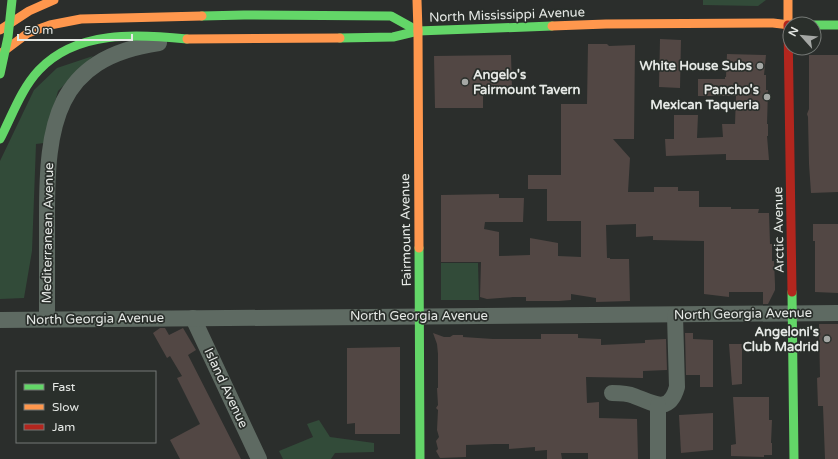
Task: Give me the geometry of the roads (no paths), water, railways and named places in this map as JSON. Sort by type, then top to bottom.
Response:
[{"type":"main road","points":[[0,74],[8,37],[12,0]]},
{"type":"main road","points":[[0,30],[29,11],[54,0]]},
{"type":"main road","name":"Fairmount Avenue","points":[[417,0],[420,459]]},
{"type":"main road","name":"Arctic Avenue","points":[[788,0],[789,16]]},
{"type":"main road","name":"North Mississippi Avenue","points":[[0,54],[17,40],[39,29],[60,22],[80,19],[244,15],[391,16],[418,32]]},
{"type":"main road","name":"North Mississippi Avenue","points":[[0,139],[32,79],[48,62],[68,49],[91,41],[113,37],[157,36],[187,39],[393,37],[418,32],[606,24],[782,24]]},
{"type":"main road","points":[[822,25],[838,25]]},
{"type":"main road","name":"Arctic Avenue","points":[[789,56],[794,459]]},
{"type":"street","name":"Mediterranean Avenue","points":[[47,319],[47,186],[50,151],[57,116],[66,97],[78,80],[96,65],[116,54],[142,46],[187,39]]},
{"type":"street","name":"North Georgia Avenue","points":[[0,320],[838,313]]},
{"type":"street","points":[[612,393],[625,393],[633,395],[644,401],[658,405],[666,404],[674,398],[677,387],[675,315]]},
{"type":"street","name":"Island Avenue","points":[[192,318],[259,459]]},
{"type":"street","points":[[658,405],[658,459]]},
{"type":"place","name":"White House Subs","points":[[760,66]]},
{"type":"place","name":"Angelo's Fairmount Tavern","points":[[465,82]]},
{"type":"place","name":"Pancho's Mexican Taqueria","points":[[767,97]]},
{"type":"place","name":"Angeloni's Club Madrid","points":[[827,339]]}]
